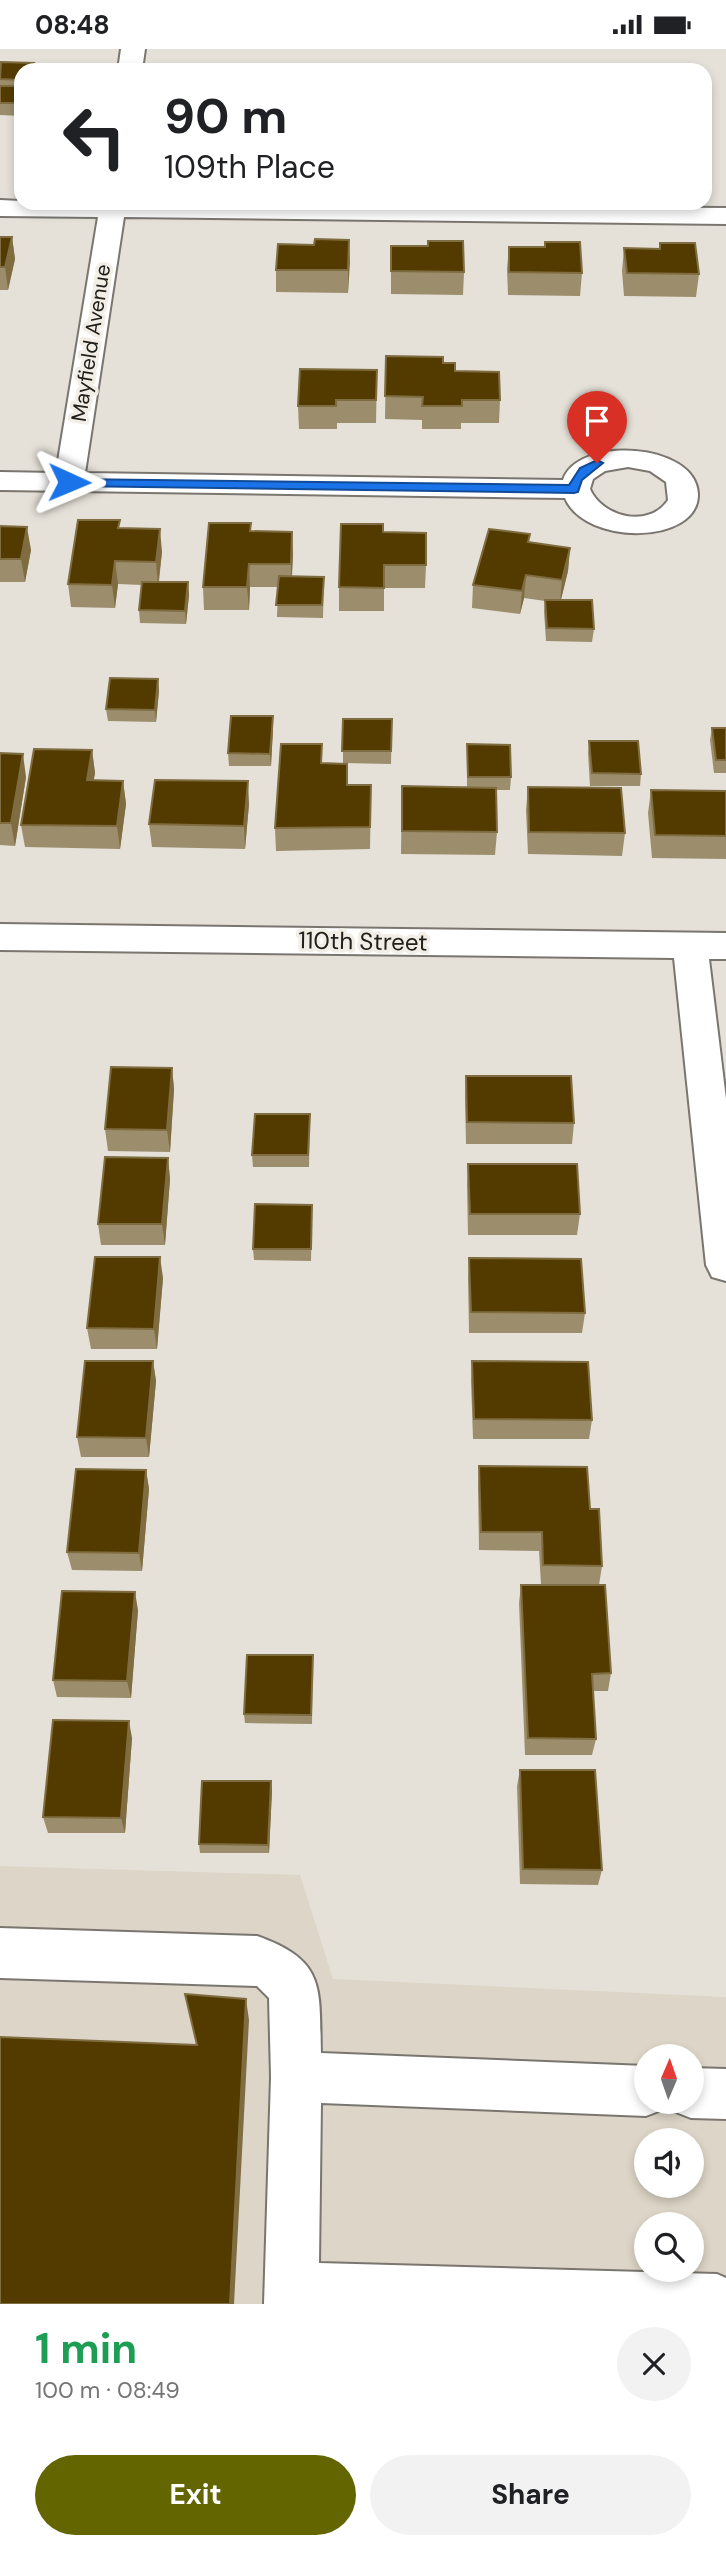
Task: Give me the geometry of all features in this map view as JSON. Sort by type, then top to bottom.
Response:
[{"type":"street","name":"Mayfield Avenue","points":[[69,482],[111,210]]},
{"type":"street","points":[[358,210],[726,216]]},
{"type":"street","points":[[0,481],[574,489]]},
{"type":"street","name":"110th Street","points":[[0,937],[726,946]]},
{"type":"street","points":[[690,945],[726,1265]]},
{"type":"street","points":[[0,1953],[257,1961],[274,1967],[294,1989],[296,2077],[292,2297],[717,2301]]},
{"type":"street","points":[[296,2077],[634,2091]]},
{"type":"street","points":[[704,2093],[726,2094]]},
{"type":"shaded area","points":[[0,1866],[300,1875],[333,1979],[726,1997],[726,2304],[0,2304]]},
{"type":"building","points":[[1,62],[34,63],[14,63],[14,80],[0,79]]},
{"type":"building","points":[[0,86],[14,86],[14,103],[0,103]]},
{"type":"building","points":[[0,237],[12,237],[5,267],[0,267]]},
{"type":"building","points":[[315,239],[349,240],[348,270],[276,270],[278,244],[314,245]]},
{"type":"building","points":[[428,241],[463,241],[464,272],[391,271],[391,246],[428,246]]},
{"type":"building","points":[[545,242],[580,242],[582,273],[509,272],[509,247],[545,247]]},
{"type":"building","points":[[660,243],[695,243],[699,274],[627,273],[624,248],[660,249]]},
{"type":"building","points":[[386,356],[443,357],[443,363],[455,363],[455,371],[499,372],[500,400],[462,400],[462,406],[422,406],[423,397],[385,396]]},
{"type":"building","points":[[300,369],[377,370],[376,400],[336,400],[336,406],[298,406]]},
{"type":"building","points":[[78,520],[120,520],[118,528],[160,529],[156,562],[115,561],[112,585],[68,584]]},
{"type":"building","points":[[209,523],[251,523],[250,531],[292,532],[291,564],[249,564],[247,587],[203,587]]},
{"type":"building","points":[[341,524],[383,524],[383,532],[426,533],[426,565],[384,565],[384,588],[339,587]]},
{"type":"building","points":[[0,526],[27,527],[21,559],[0,559]]},
{"type":"building","points":[[489,529],[530,534],[528,542],[570,548],[562,580],[526,575],[522,591],[473,585]]},
{"type":"building","points":[[279,576],[324,577],[322,605],[276,605]]},
{"type":"building","points":[[142,582],[188,582],[185,611],[139,610]]},
{"type":"building","points":[[545,600],[592,600],[594,629],[547,628]]},
{"type":"building","points":[[110,678],[158,679],[155,710],[106,709]]},
{"type":"building","points":[[231,716],[273,716],[270,754],[228,753]]},
{"type":"building","points":[[343,719],[392,719],[391,751],[342,751]]},
{"type":"building","points":[[712,728],[726,728],[726,760],[716,760]]},
{"type":"building","points":[[589,741],[638,741],[641,774],[592,773]]},
{"type":"building","points":[[281,744],[322,744],[321,763],[347,764],[347,785],[371,785],[370,827],[275,828]]},
{"type":"building","points":[[467,744],[510,745],[511,777],[468,777]]},
{"type":"building","points":[[34,749],[92,750],[87,780],[123,781],[117,826],[21,825]]},
{"type":"building","points":[[0,753],[23,754],[11,823],[0,823]]},
{"type":"building","points":[[155,780],[248,781],[244,826],[149,824]]},
{"type":"building","points":[[402,786],[496,788],[497,832],[402,831]]},
{"type":"building","points":[[528,787],[621,788],[625,833],[529,832]]},
{"type":"building","points":[[651,790],[726,791],[726,836],[655,835]]},
{"type":"building","points":[[111,1067],[172,1068],[167,1130],[105,1129]]},
{"type":"building","points":[[466,1076],[571,1076],[574,1123],[467,1122]]},
{"type":"building","points":[[255,1114],[310,1114],[308,1155],[252,1155]]},
{"type":"building","points":[[105,1157],[168,1158],[162,1224],[98,1224]]},
{"type":"building","points":[[468,1164],[577,1164],[580,1214],[470,1214]]},
{"type":"building","points":[[255,1204],[312,1205],[311,1249],[253,1249]]},
{"type":"building","points":[[95,1257],[160,1257],[154,1329],[87,1328]]},
{"type":"building","points":[[469,1258],[581,1259],[585,1313],[471,1312]]},
{"type":"building","points":[[85,1361],[153,1361],[146,1438],[77,1437]]},
{"type":"building","points":[[472,1361],[588,1362],[592,1420],[474,1419]]},
{"type":"building","points":[[479,1466],[587,1467],[590,1509],[599,1509],[602,1566],[543,1565],[542,1532],[481,1532]]},
{"type":"building","points":[[76,1469],[146,1470],[139,1553],[67,1552]]},
{"type":"building","points":[[521,1585],[605,1585],[611,1673],[592,1674],[596,1739],[528,1738]]},
{"type":"building","points":[[62,1591],[135,1592],[127,1681],[53,1680]]},
{"type":"building","points":[[247,1655],[313,1655],[311,1715],[244,1714]]},
{"type":"building","points":[[53,1720],[129,1721],[121,1818],[43,1817]]},
{"type":"building","points":[[520,1770],[595,1770],[602,1870],[523,1869]]},
{"type":"building","points":[[202,1781],[271,1781],[268,1845],[199,1844]]},
{"type":"building","points":[[185,1994],[246,1999],[230,2304],[0,2304],[0,2037],[197,2045]]},
{"type":"route","points":[[69,482],[574,489],[584,470],[597,463]]}]
